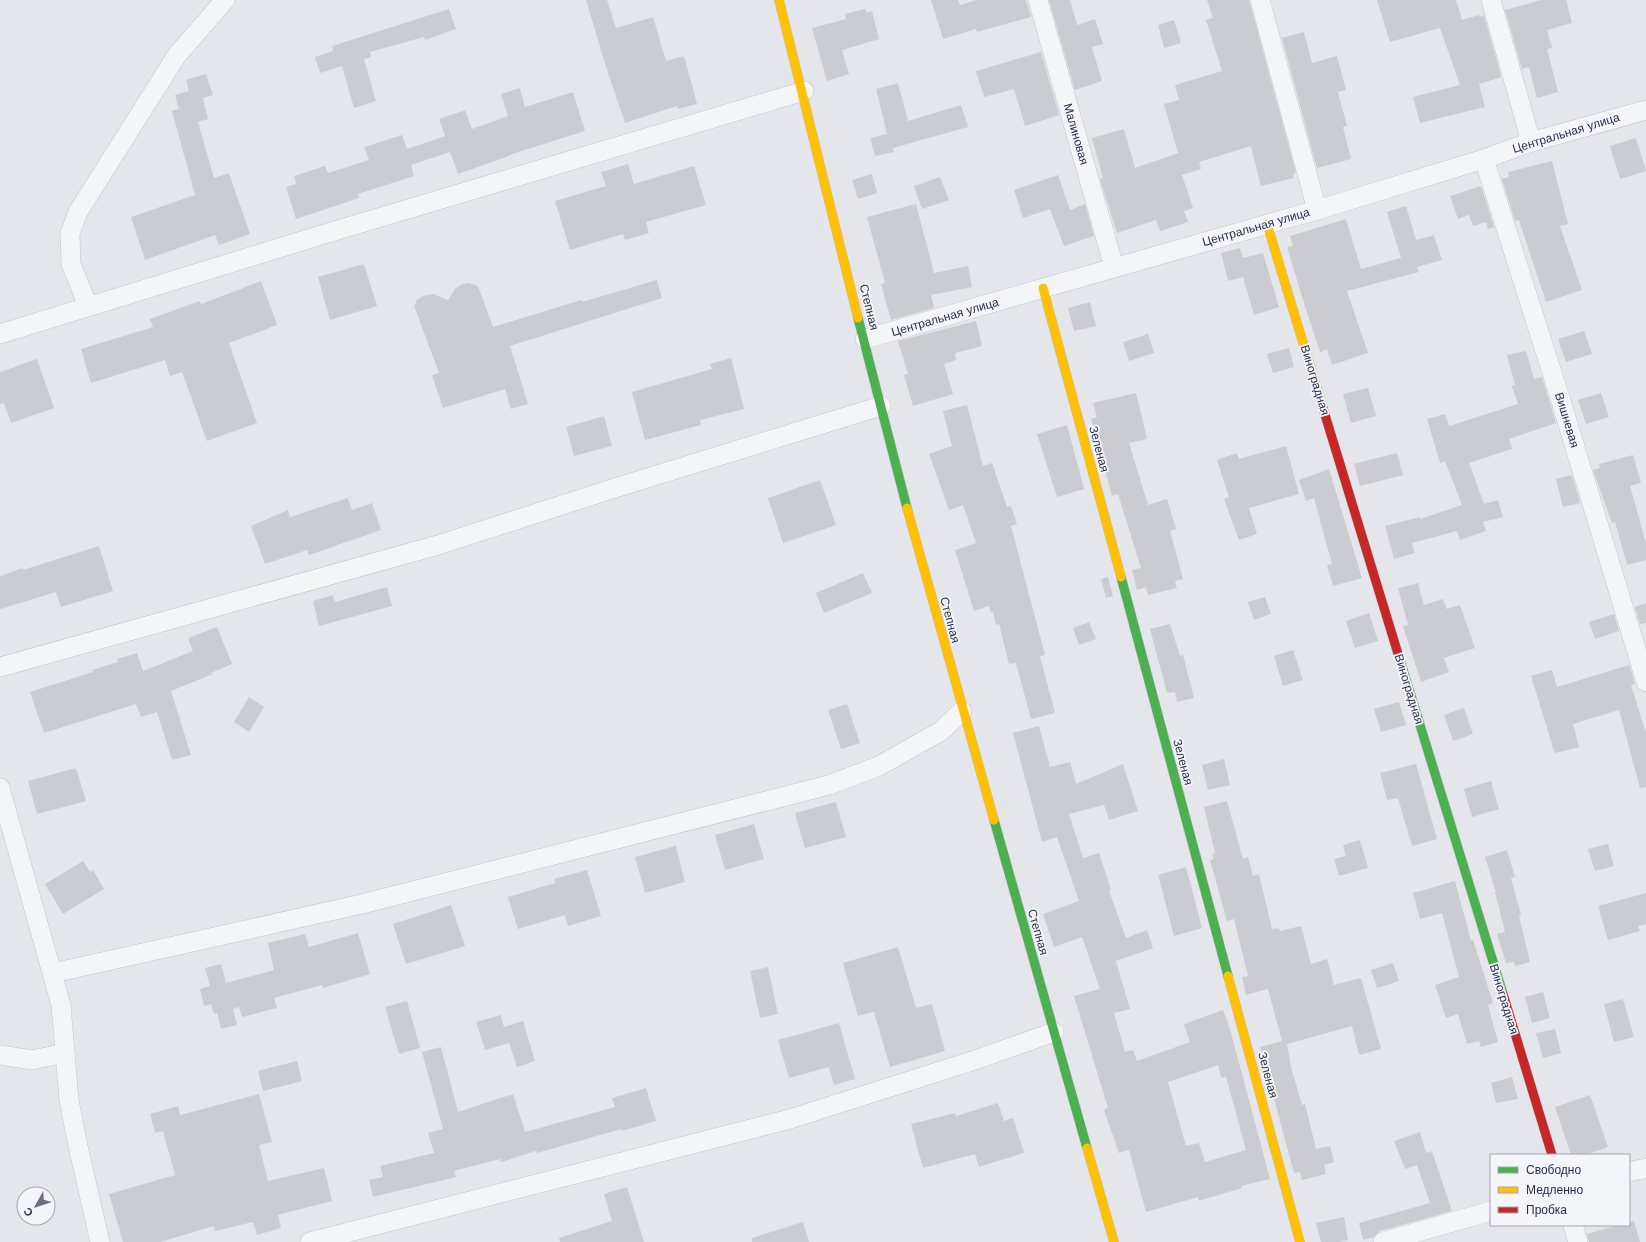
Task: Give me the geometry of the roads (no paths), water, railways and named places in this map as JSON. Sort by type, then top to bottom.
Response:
[{"type":"street","points":[[88,306],[71,264],[70,234],[78,212],[176,55],[225,0]]},
{"type":"street","name":"Степная","points":[[779,0],[804,91],[881,406],[962,711],[1114,1242]]},
{"type":"street","name":"Малиновая","points":[[1038,0],[1114,268]]},
{"type":"street","points":[[1260,0],[1317,210]]},
{"type":"street","points":[[1490,0],[1531,142]]},
{"type":"street","points":[[0,334],[88,306],[804,91]]},
{"type":"street","name":"Центральная улица","points":[[865,339],[1317,210],[1484,159],[1531,142],[1646,110]]},
{"type":"street","name":"Вишневая","points":[[1484,159],[1561,401],[1646,682]]},
{"type":"street","name":"Виноградная","points":[[1267,224],[1552,1154]]},
{"type":"street","name":"Зеленая","points":[[1044,288],[1300,1242]]},
{"type":"street","points":[[0,667],[438,545],[618,487],[881,406]]},
{"type":"street","points":[[53,973],[362,904],[829,785],[879,766],[941,731],[962,711]]},
{"type":"street","points":[[0,788],[61,1005],[70,1100],[78,1146],[100,1242]]},
{"type":"street","points":[[310,1242],[790,1119],[975,1060],[1054,1032]]},
{"type":"street","points":[[0,1055],[32,1060],[65,1053]]},
{"type":"street","points":[[1630,1172],[1646,1168]]},
{"type":"street","points":[[1383,1242],[1490,1211]]},
{"type":"street","points":[[1573,1226],[1578,1242]]}]
